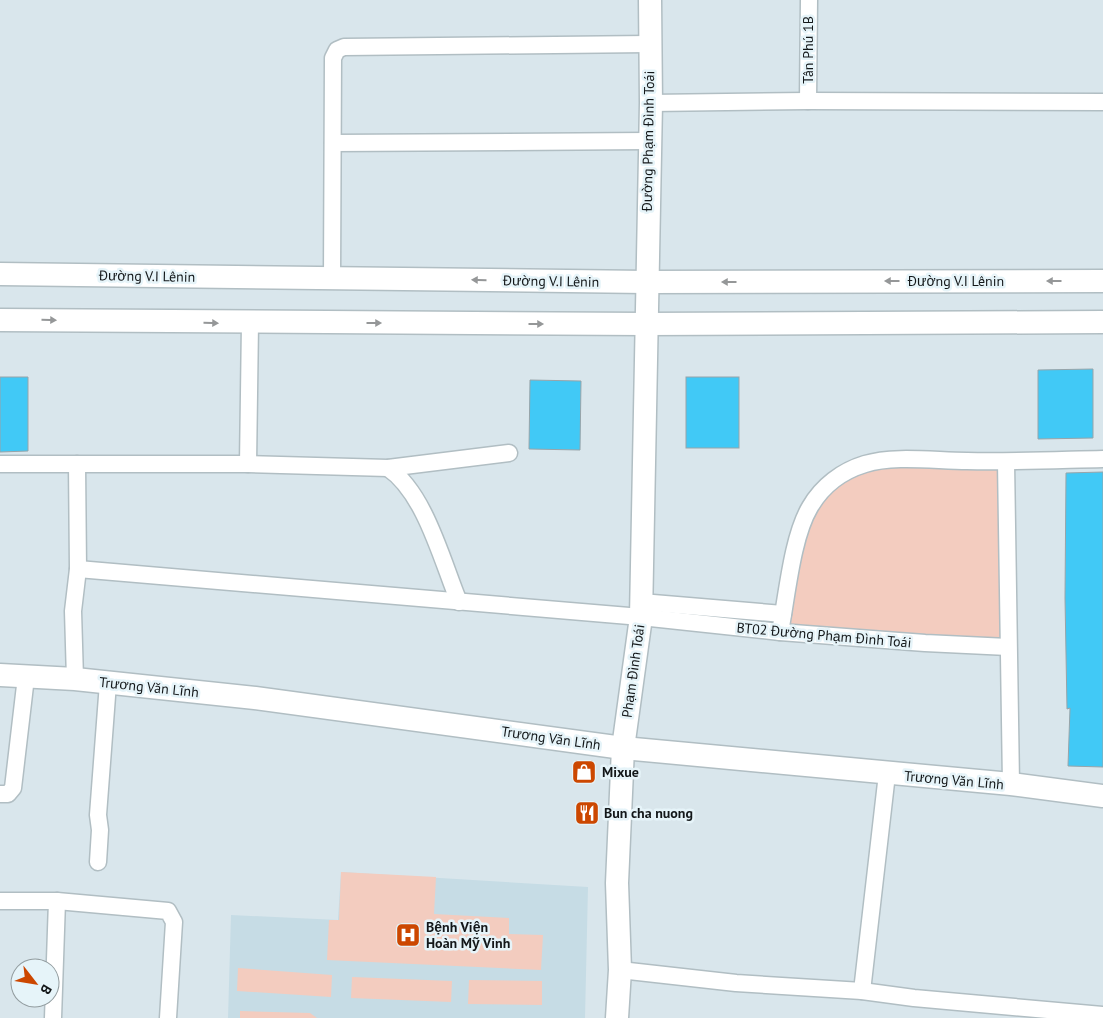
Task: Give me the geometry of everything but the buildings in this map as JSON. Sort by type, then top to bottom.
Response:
[{"type":"main road","name":"Đường Phạm Đình Toái","points":[[646,324],[650,0]]},
{"type":"main road","name":"Đường V.I Lênin","points":[[0,274],[646,282],[1103,281]]},
{"type":"main road","points":[[0,320],[646,324],[1103,322]]},
{"type":"main road","name":"Phạm Đình Toái","points":[[617,1018],[620,970],[617,883],[623,748],[641,610],[646,324]]},
{"type":"main road","name":"Trương Văn Lĩnh","points":[[0,675],[74,679],[255,698],[623,748],[1011,784],[1103,796]]},
{"type":"street","name":"Tân Phú 1B","points":[[808,101],[809,0]]},
{"type":"street","points":[[332,279],[333,58],[335,52],[341,48],[649,44]]},
{"type":"street","points":[[650,103],[808,101],[1103,102]]},
{"type":"street","points":[[333,144],[649,141]]},
{"type":"street","points":[[248,464],[250,323]]},
{"type":"street","points":[[0,464],[248,464],[388,468],[509,453]]},
{"type":"street","points":[[780,632],[804,519],[816,497],[835,478],[856,467],[887,460],[1006,462],[1103,459]]},
{"type":"street","points":[[1006,462],[1011,784]]},
{"type":"street","points":[[74,679],[74,611],[78,569],[77,464]]},
{"type":"street","points":[[388,468],[405,482],[416,498],[459,602]]},
{"type":"street","points":[[78,569],[459,602],[641,610]]},
{"type":"street","name":"BT02 Đường Phạm Đình Toái","points":[[641,610],[784,614]]},
{"type":"street","name":"BT02 Đường Phạm Đình Toái","points":[[641,610],[780,632],[1008,647]]},
{"type":"street","points":[[0,794],[8,794],[14,788],[26,677]]},
{"type":"street","points":[[98,862],[100,830],[98,814],[108,683]]},
{"type":"street","points":[[862,992],[887,774]]},
{"type":"street","points":[[0,901],[57,901],[165,910],[171,913],[174,922],[168,1018]]},
{"type":"street","points":[[53,1018],[57,901]]},
{"type":"street","points":[[620,970],[736,983],[862,992],[1103,1016]]},
{"type":"shaded area","points":[[1006,462],[1008,647],[780,632],[804,519],[856,467]]},
{"type":"shaded area","name":"Bệnh Viện Hoàn Mỹ Vinh","points":[[341,872],[588,887],[585,1018],[228,1018],[231,915],[338,920]]},
{"type":"shaded area","points":[[341,872],[436,877],[434,914],[509,918],[509,934],[543,935],[541,970],[327,960],[329,920],[339,920]]},
{"type":"shaded area","points":[[238,968],[332,975],[331,997],[237,991]]},
{"type":"shaded area","points":[[352,977],[452,981],[451,1002],[351,998]]},
{"type":"shaded area","points":[[469,980],[542,981],[542,1005],[468,1004]]},
{"type":"shaded area","points":[[240,1011],[310,1013],[317,1018],[240,1018]]},
{"type":"place","name":"Mixue","points":[[584,772]]},
{"type":"place","name":"Bun cha nuong","points":[[587,813]]},
{"type":"place","name":"Bệnh Viện Hoàn Mỹ Vinh","points":[[408,935]]}]
